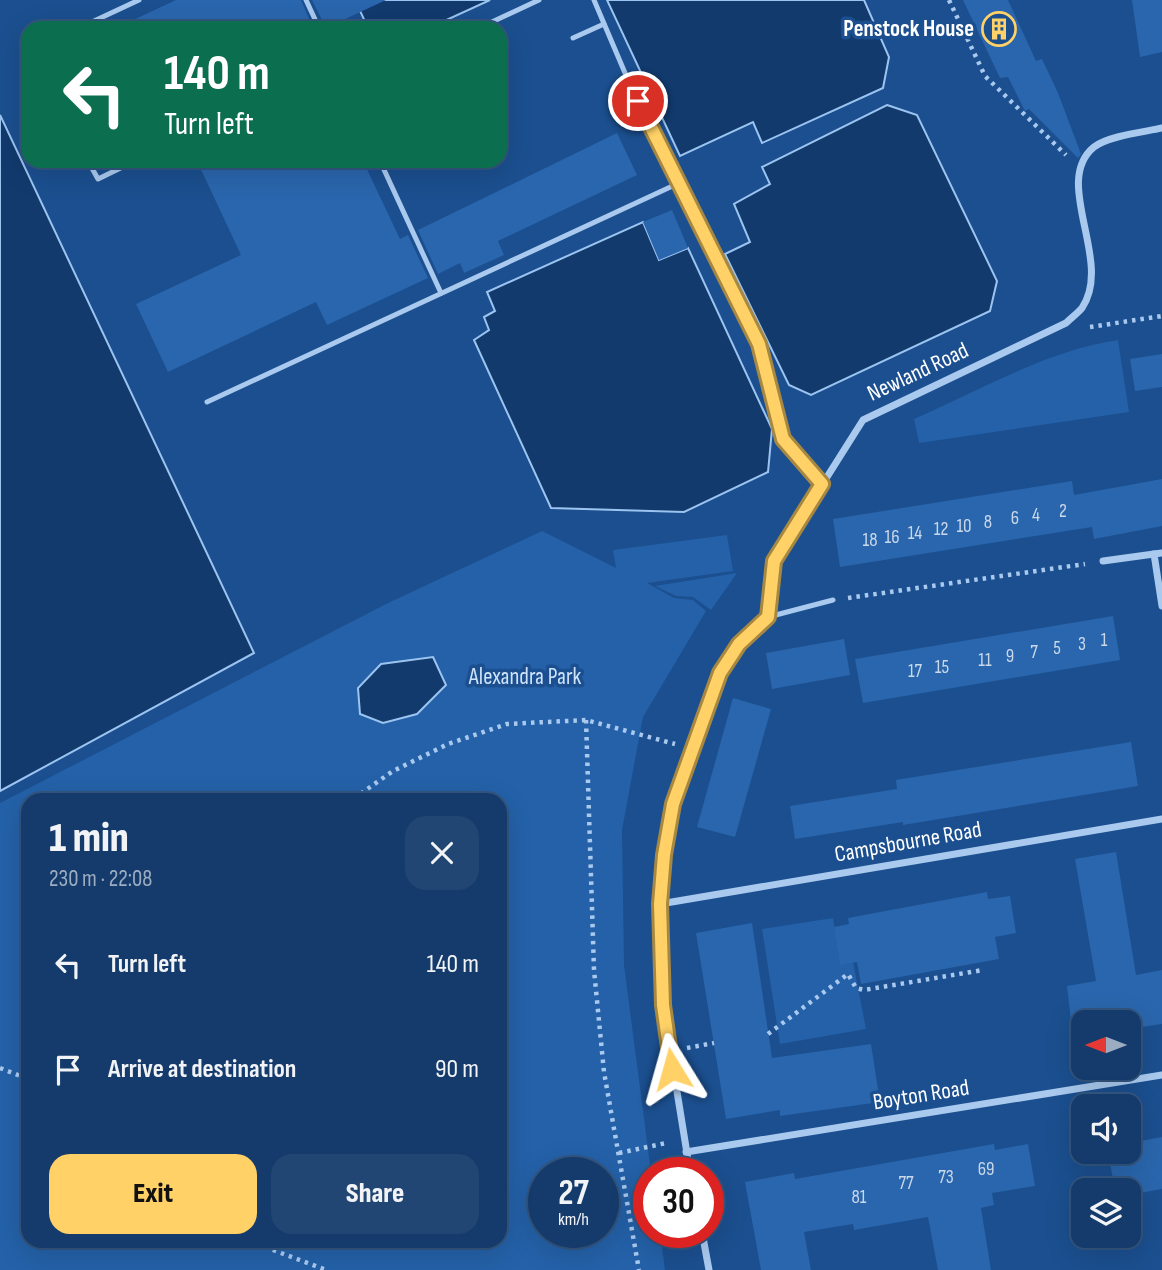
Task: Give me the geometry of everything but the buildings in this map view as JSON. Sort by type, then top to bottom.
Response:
[{"type":"street","points":[[1083,162],[1093,148],[1103,142],[1162,128]]},
{"type":"street","name":"Newland Road","points":[[768,617],[774,561],[863,420],[1066,323],[1083,307],[1090,284],[1092,259],[1077,179],[1083,162]]},
{"type":"street","points":[[1103,561],[1158,553],[1162,606]]},
{"type":"street","points":[[687,1157],[663,1005],[660,904],[664,855],[673,804],[720,673],[739,644],[768,617]]},
{"type":"street","name":"Campsbourne Road","points":[[660,904],[1162,819]]},
{"type":"street","name":"Boyton Road","points":[[686,1152],[1162,1075]]},
{"type":"street","points":[[705,1248],[709,1270]]},
{"type":"lane","points":[[94,21],[139,0]]},
{"type":"lane","points":[[306,0],[316,21]]},
{"type":"lane","points":[[494,21],[540,0]]},
{"type":"lane","points":[[594,0],[628,80],[759,344],[783,439],[822,484]]},
{"type":"lane","points":[[573,38],[604,24]]},
{"type":"lane","points":[[92,168],[98,179],[121,168]]},
{"type":"lane","points":[[383,168],[441,293]]},
{"type":"lane","points":[[207,402],[680,183]]},
{"type":"lane","points":[[768,617],[833,600]]},
{"type":"path","points":[[949,0],[985,76],[1064,154],[1083,162]]},
{"type":"path","points":[[1083,328],[1162,316]]},
{"type":"path","points":[[833,600],[1103,561]]},
{"type":"path","points":[[362,793],[393,771],[478,732],[507,724],[586,720],[692,748]]},
{"type":"path","points":[[586,720],[594,970],[604,1072],[639,1270]]},
{"type":"path","points":[[768,1034],[848,974],[856,988],[864,990],[983,970]]},
{"type":"path","points":[[0,1068],[21,1077]]},
{"type":"path","points":[[619,1153],[684,1139]]},
{"type":"path","points":[[268,1248],[326,1270]]},
{"type":"green space","points":[[1118,340],[1129,412],[919,443],[914,419],[1040,362],[1092,345]]},
{"type":"green space","name":"Alexandra Park","points":[[542,531],[616,568],[613,550],[727,535],[733,571],[647,583],[674,598],[693,600],[706,611],[643,717],[622,830],[624,965],[649,1157],[633,1157],[633,1248],[662,1248],[665,1270],[0,1270],[0,803],[388,603]]},
{"type":"green space","points":[[737,573],[711,610],[693,597],[676,596],[655,586]]},
{"type":"green space","points":[[833,918],[840,964],[853,962],[866,1029],[780,1044],[762,929]]},
{"type":"shaded area","points":[[355,0],[490,0],[444,21],[365,21]]},
{"type":"shaded area","points":[[607,0],[864,0],[889,57],[883,88],[762,143],[753,122],[680,156]]},
{"type":"shaded area","points":[[887,105],[917,115],[997,281],[990,311],[811,395],[789,385],[725,254],[750,242],[734,204],[770,184],[762,167]]},
{"type":"shaded area","points":[[0,115],[21,159],[21,168],[25,168],[254,653],[0,791]]},
{"type":"shaded area","points":[[643,222],[659,260],[688,248],[772,429],[768,472],[684,512],[551,508],[474,340],[489,330],[484,317],[495,311],[487,292]]},
{"type":"shaded area","points":[[433,657],[446,685],[417,714],[383,723],[360,714],[358,688],[381,664]]},
{"type":"place","name":"Penstock House","points":[[999,29]]},
{"type":"route","points":[[638,101],[759,344],[783,439],[822,484],[774,561],[768,617],[739,644],[720,673],[673,804],[664,855],[660,904],[663,1005],[672,1069]]}]
